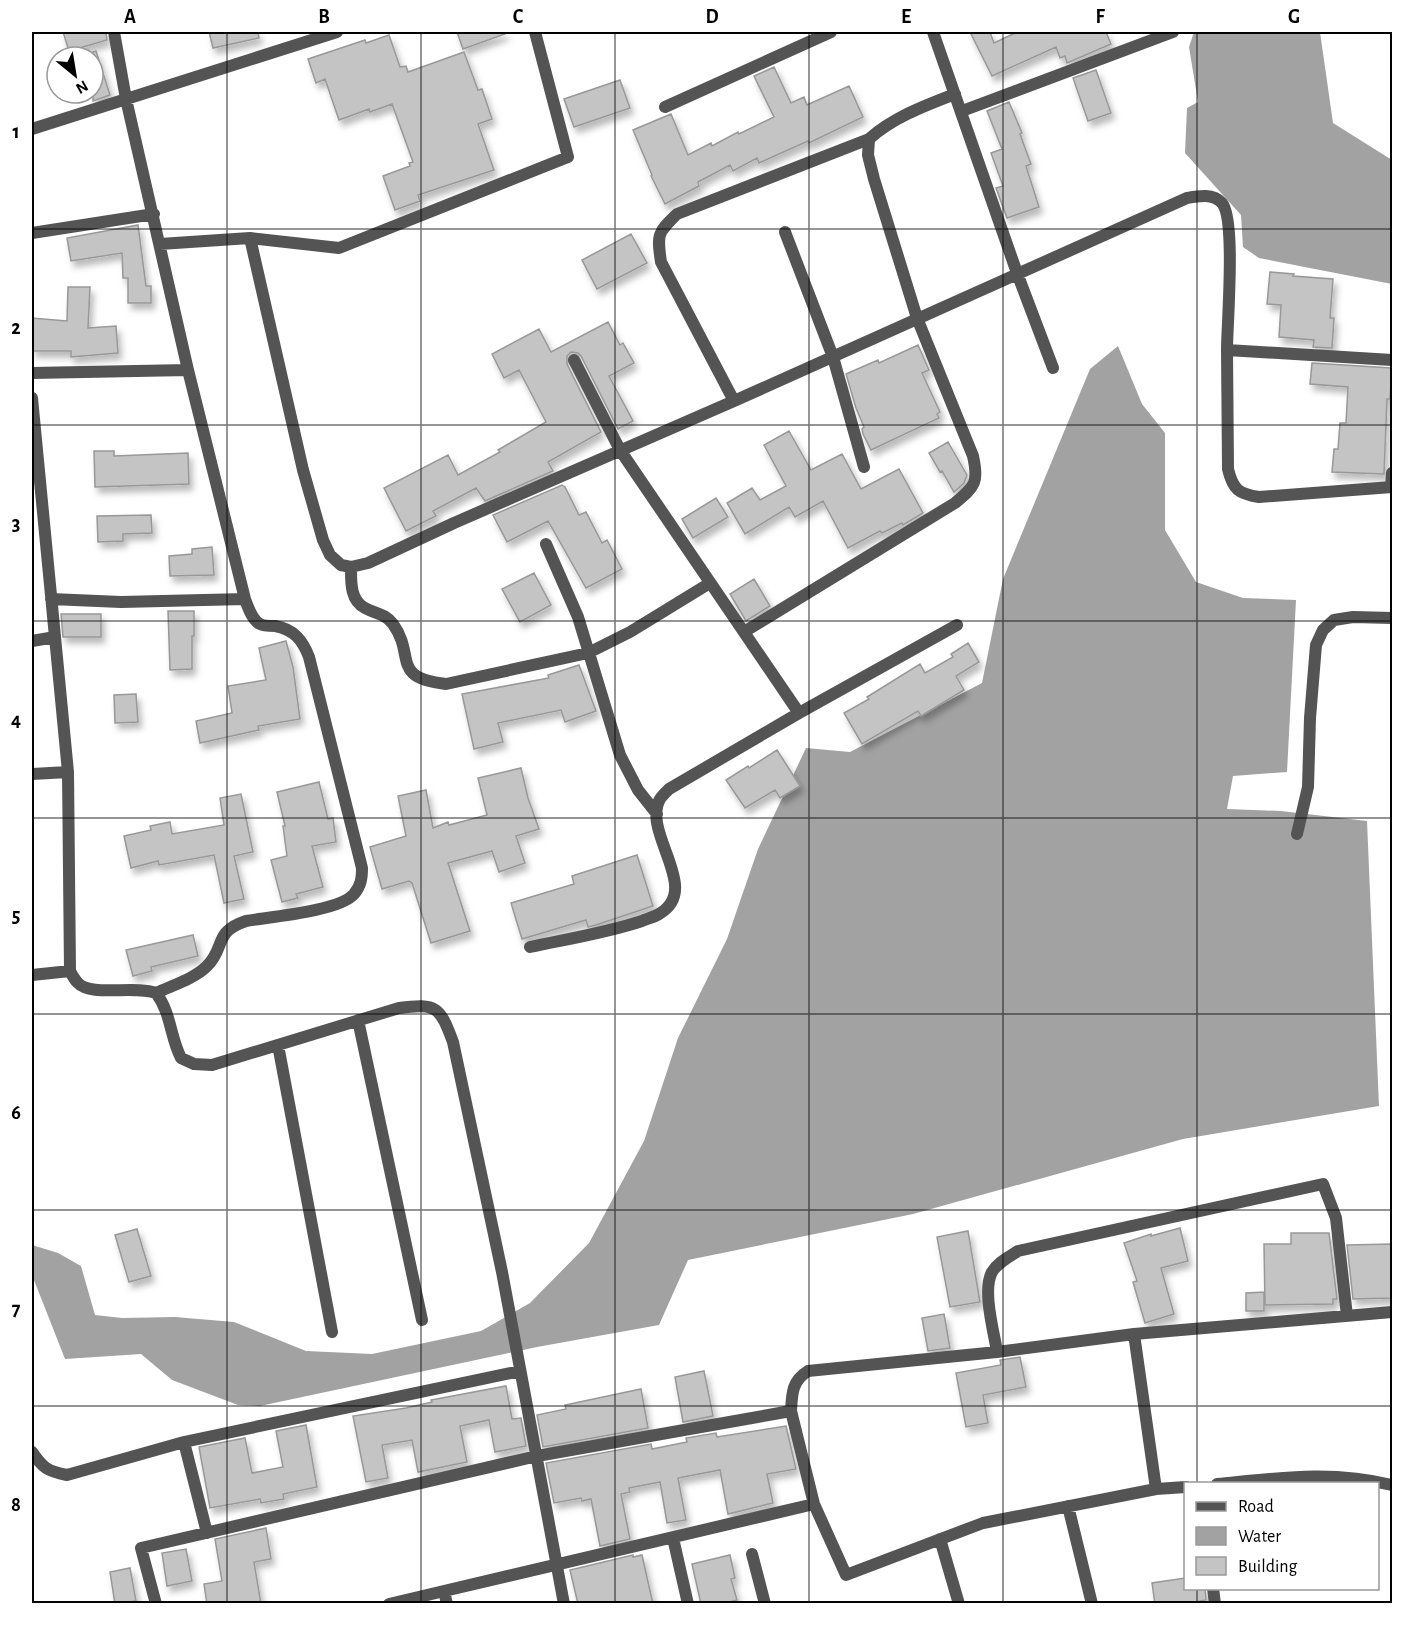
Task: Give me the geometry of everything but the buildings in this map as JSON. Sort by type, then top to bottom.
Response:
[{"type":"street","points":[[114,32],[126,99],[188,370],[245,599],[251,615],[260,625],[282,627],[304,643],[362,868],[361,884],[353,896],[329,907],[246,921],[235,925],[226,931],[207,967],[156,993]]},
{"type":"street","points":[[32,129],[337,32]]},
{"type":"street","points":[[160,244],[250,238],[339,248],[568,158],[535,32]]},
{"type":"street","points":[[665,107],[831,32]]},
{"type":"street","points":[[933,32],[1017,273],[1053,368]]},
{"type":"street","points":[[962,111],[1173,32]]},
{"type":"street","points":[[734,401],[661,262],[658,242],[662,228],[677,214],[869,140],[882,128],[912,111],[955,94]]},
{"type":"street","points":[[744,632],[955,503],[972,488],[976,481],[977,472],[973,456],[917,318],[874,179],[868,155],[869,140]]},
{"type":"street","points":[[250,238],[303,470],[323,540],[330,555],[341,565],[351,567],[368,563],[1187,198],[1203,195],[1222,203],[1226,212],[1230,237],[1227,350],[1228,469],[1234,487],[1243,494],[1259,497],[1392,487],[1392,473]]},
{"type":"street","points":[[32,233],[154,214]]},
{"type":"street","points":[[785,232],[832,357],[864,467]]},
{"type":"street","points":[[1227,350],[1392,360]]},
{"type":"street","points":[[574,360],[620,450],[799,713]]},
{"type":"street","points":[[32,373],[188,370]]},
{"type":"street","points":[[32,398],[68,772],[70,971],[78,984],[88,990],[136,988],[156,993],[164,1003],[174,1044],[181,1058],[194,1064],[212,1065],[399,1008],[422,1005],[436,1009],[445,1020],[453,1042],[502,1272],[564,1604]]},
{"type":"street","points":[[546,544],[578,617],[620,755],[638,790],[657,814]]},
{"type":"street","points":[[351,567],[351,584],[356,600],[365,608],[386,616],[393,624],[411,671],[418,678],[446,684],[588,654],[630,632],[710,584]]},
{"type":"street","points":[[51,599],[121,602],[245,599]]},
{"type":"street","points":[[1297,834],[1308,787],[1310,718],[1316,645],[1323,630],[1334,620],[1353,617],[1392,618]]},
{"type":"street","points":[[530,947],[623,927],[659,914],[672,904],[676,887],[659,830],[657,814],[659,800],[669,789],[957,625]]},
{"type":"street","points":[[32,641],[54,637]]},
{"type":"street","points":[[32,774],[68,772]]},
{"type":"street","points":[[32,975],[70,971]]},
{"type":"street","points":[[358,1020],[422,1320]]},
{"type":"street","points":[[278,1045],[332,1332]]},
{"type":"street","points":[[997,1352],[988,1292],[991,1273],[1000,1262],[1018,1251],[1323,1184],[1336,1218],[1347,1316]]},
{"type":"street","points":[[1184,1486],[1156,1489],[983,1523],[846,1575],[814,1504],[792,1411],[792,1389],[800,1376],[808,1371],[997,1352],[1134,1334],[1392,1312]]},
{"type":"street","points":[[1134,1334],[1156,1489]]},
{"type":"street","points":[[32,1452],[42,1467],[53,1472],[67,1474],[184,1442],[520,1371]]},
{"type":"street","points":[[156,1604],[141,1548],[537,1456],[792,1411]]},
{"type":"street","points":[[184,1442],[207,1533]]},
{"type":"street","points":[[1238,1482],[1310,1475],[1349,1476],[1378,1482]]},
{"type":"street","points":[[389,1604],[814,1504]]},
{"type":"street","points":[[1068,1506],[1092,1604]]},
{"type":"street","points":[[673,1538],[687,1604]]},
{"type":"street","points":[[940,1539],[959,1604]]},
{"type":"street","points":[[752,1554],[765,1604]]},
{"type":"street","points":[[444,1591],[447,1604]]},
{"type":"water","points":[[1194,32],[1320,32],[1333,123],[1392,160],[1392,284],[1259,258],[1243,247],[1241,215],[1185,153],[1187,108],[1198,102],[1189,47]]},
{"type":"water","points":[[1118,346],[1142,404],[1165,433],[1165,530],[1196,582],[1243,598],[1296,600],[1287,772],[1233,776],[1227,809],[1281,811],[1367,821],[1379,1106],[1183,1139],[913,1214],[688,1260],[659,1325],[537,1347],[260,1406],[238,1405],[172,1380],[141,1354],[65,1359],[32,1275],[32,1245],[58,1253],[81,1266],[95,1315],[122,1318],[175,1317],[234,1322],[306,1351],[372,1354],[481,1331],[530,1303],[589,1243],[644,1141],[678,1038],[727,939],[758,849],[806,748],[850,752],[982,683],[1003,579],[1090,369]]}]
